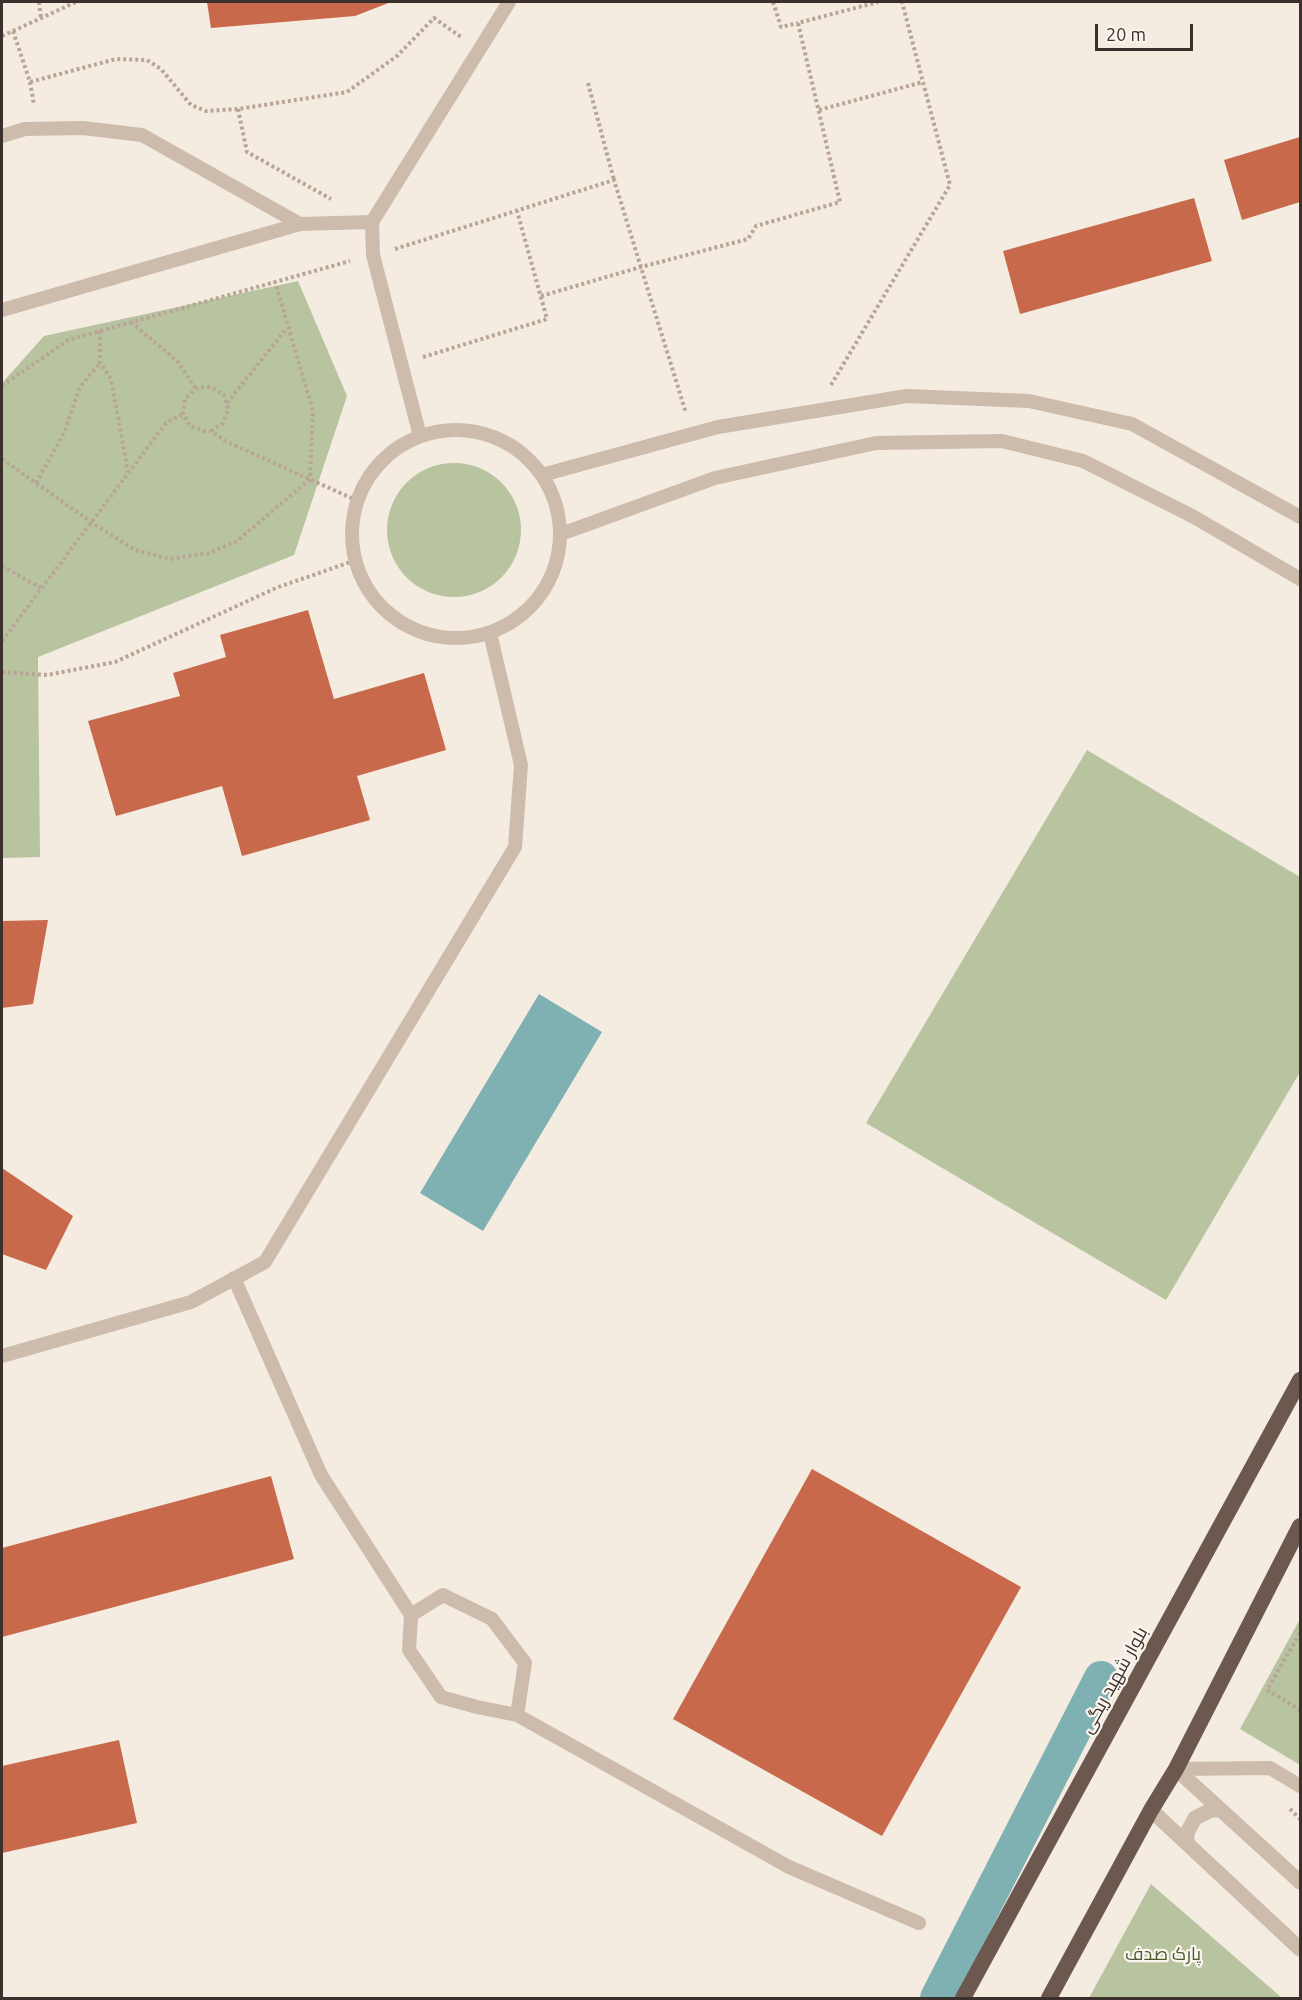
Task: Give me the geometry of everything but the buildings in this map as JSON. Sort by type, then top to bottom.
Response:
[{"type":"highway","name":"بلوار شهید ریگی","points":[[963,1998],[1300,1380]]},
{"type":"highway","points":[[1049,1998],[1176,1768],[1300,1526]]},
{"type":"street","points":[[1176,1768],[1300,1882]]},
{"type":"street","points":[[1151,1810],[1300,1949]]},
{"type":"street","points":[[1187,1842],[1187,1833],[1195,1818],[1211,1810],[1221,1810]]},
{"type":"lane","points":[[420,436],[373,255],[372,222],[509,2]]},
{"type":"lane","points":[[2,135],[25,129],[82,128],[142,135],[300,224]]},
{"type":"lane","points":[[2,310],[300,224],[372,222]]},
{"type":"lane","points":[[542,475],[718,427],[908,396],[1029,401],[1132,424],[1300,517]]},
{"type":"lane","points":[[454,429],[488,435],[519,450],[542,475],[556,503],[561,534],[556,566],[542,595],[519,618],[490,633],[454,639],[418,632],[388,613],[365,585],[352,551],[353,515],[366,481],[389,453],[420,436],[454,429]]},
{"type":"lane","points":[[561,534],[715,478],[876,443],[1002,441],[1083,461],[1194,517],[1300,579]]},
{"type":"lane","points":[[2,1356],[190,1302],[265,1262],[514,847],[521,765],[490,633]]},
{"type":"lane","points":[[234,1278],[321,1475],[411,1615],[409,1650],[441,1696],[477,1707],[517,1714],[789,1867],[919,1923]]},
{"type":"lane","points":[[411,1615],[443,1595],[492,1619],[525,1663],[517,1714]]},
{"type":"lane","points":[[1176,1768],[1270,1768],[1300,1786]]},
{"type":"path","points":[[39,2],[41,18]]},
{"type":"path","points":[[2,36],[76,2]]},
{"type":"path","points":[[773,2],[781,27],[878,2]]},
{"type":"path","points":[[815,411],[950,185],[903,2]]},
{"type":"path","points":[[13,31],[30,82],[116,59],[147,60],[161,69],[191,105],[206,111],[238,109],[347,92],[397,56],[434,18],[479,50]]},
{"type":"path","points":[[541,296],[748,239],[756,226],[840,202],[798,23]]},
{"type":"path","points":[[819,110],[923,82]]},
{"type":"path","points":[[588,83],[614,180],[692,434]]},
{"type":"path","points":[[238,109],[247,152],[334,201]]},
{"type":"path","points":[[2,386],[68,340],[373,255],[614,180]]},
{"type":"path","points":[[401,364],[547,319],[517,211]]},
{"type":"path","points":[[2,459],[135,550],[170,559],[209,553],[237,541],[310,479],[313,411],[274,282]]},
{"type":"path","points":[[131,322],[178,362],[196,388]]},
{"type":"path","points":[[227,403],[287,328]]},
{"type":"path","points":[[100,331],[100,363],[111,379],[128,472]]},
{"type":"path","points":[[36,483],[64,433],[80,387],[100,363]]},
{"type":"path","points":[[203,387],[218,391],[227,403],[228,410],[223,423],[211,431],[190,426],[183,414],[185,399],[196,388],[203,387]]},
{"type":"path","points":[[2,641],[165,423],[183,414]]},
{"type":"path","points":[[211,431],[225,441],[358,501]]},
{"type":"path","points":[[2,672],[47,675],[115,662],[276,588],[356,560]]},
{"type":"path","points":[[2,566],[41,588]]},
{"type":"path","points":[[1300,1633],[1268,1690],[1300,1710]]},
{"type":"green space","points":[[298,281],[347,396],[294,555],[38,657],[40,857],[2,858],[2,383],[44,336]]},
{"type":"green space","points":[[454,463],[480,468],[501,483],[516,504],[521,530],[516,556],[501,577],[480,592],[454,597],[428,592],[407,577],[392,556],[387,530],[392,504],[407,483],[428,468]]},
{"type":"green space","points":[[1087,750],[1300,877],[1300,1072],[1166,1300],[866,1123]]},
{"type":"green space","points":[[1300,1619],[1300,1765],[1240,1729]]},
{"type":"green space","name":"پارک صدف","points":[[1151,1884],[1282,1998],[1089,1998]]},
{"type":"water","points":[[539,994],[602,1032],[483,1231],[420,1193]]},
{"type":"waterway","points":[[937,1998],[1101,1678]]}]
